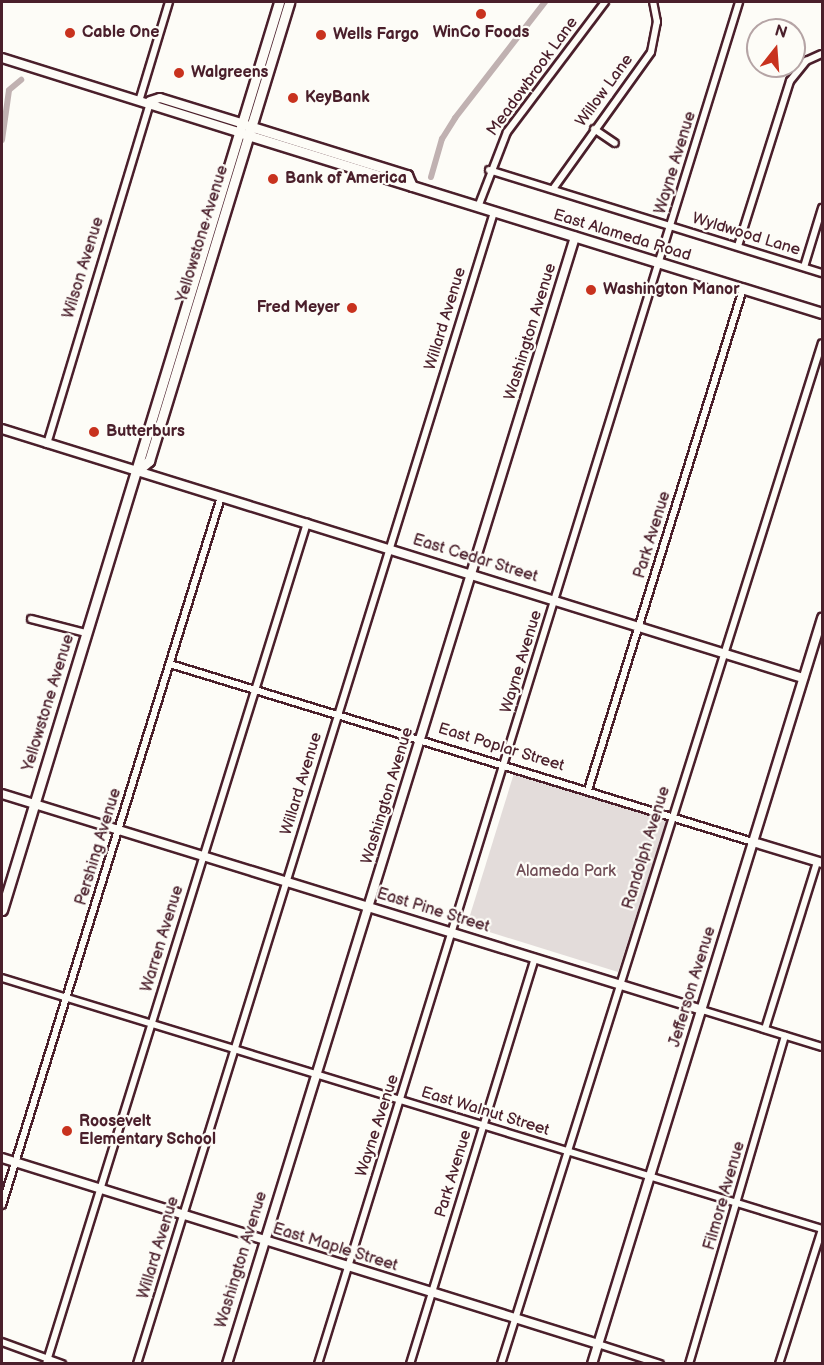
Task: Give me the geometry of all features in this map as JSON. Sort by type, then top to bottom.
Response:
[{"type":"main road","name":"Yellowstone Avenue","points":[[2,909],[279,2]]},
{"type":"main road","name":"Yellowstone Avenue","points":[[137,471],[149,461],[290,2]]},
{"type":"main road","name":"East Alameda Road","points":[[239,128],[478,207],[822,312]]},
{"type":"street","points":[[140,98],[169,2]]},
{"type":"street","name":"Meadowbrook Lane","points":[[478,207],[489,170],[507,132],[605,2]]},
{"type":"street","name":"Willow Lane","points":[[554,189],[594,129],[651,52],[657,22],[653,2]]},
{"type":"street","name":"Wayne Avenue","points":[[318,1364],[346,1267],[506,765],[739,2]]},
{"type":"street","points":[[738,246],[790,81],[806,61],[822,54]]},
{"type":"street","points":[[2,58],[150,101],[160,98],[239,128]]},
{"type":"street","name":"Wilson Avenue","points":[[47,444],[150,101]]},
{"type":"street","points":[[594,129],[615,143]]},
{"type":"street","name":"Wyldwood Lane","points":[[489,170],[822,273]]},
{"type":"street","points":[[804,267],[822,208]]},
{"type":"street","name":"Willard Avenue","points":[[137,1364],[494,212]]},
{"type":"street","name":"Washington Avenue","points":[[226,1364],[318,1075],[575,237]]},
{"type":"street","name":"Park Avenue","points":[[588,790],[743,289]]},
{"type":"street","name":"Randolph Avenue","points":[[501,1364],[723,651],[822,343]]},
{"type":"street","name":"East Cedar Street","points":[[2,429],[723,651],[803,678]]},
{"type":"street","name":"Pershing Avenue","points":[[2,1205],[221,497]]},
{"type":"street","name":"Warren Avenue","points":[[47,1361],[307,523]]},
{"type":"street","name":"Jefferson Avenue","points":[[592,1364],[822,618]]},
{"type":"street","points":[[31,619],[87,633]]},
{"type":"street","name":"East Poplar Street","points":[[170,664],[338,713],[820,863]]},
{"type":"street","name":"East Pine Street","points":[[2,794],[822,1047]]},
{"type":"street","points":[[765,1029],[820,863]]},
{"type":"street","name":"Park Avenue","points":[[410,1364],[535,958]]},
{"type":"street","name":"East Walnut Street","points":[[2,978],[822,1229]]},
{"type":"street","name":"Filmore Avenue","points":[[689,1364],[738,1203],[785,1036]]},
{"type":"street","name":"East Maple Street","points":[[2,1158],[182,1217],[660,1364]]},
{"type":"street","points":[[779,1364],[822,1229]]},
{"type":"street","points":[[2,1342],[47,1361],[62,1364]]},
{"type":"green space","name":"Alameda Park","points":[[515,770],[667,819],[618,972],[467,925]]},
{"type":"waterway","points":[[431,177],[442,139],[455,118],[545,2]]},
{"type":"waterway","points":[[2,140],[9,90],[21,80]]},
{"type":"place","name":"WinCo Foods","points":[[481,14]]},
{"type":"place","name":"Cable One","points":[[70,33]]},
{"type":"place","name":"Wells Fargo","points":[[321,35]]},
{"type":"place","name":"Walgreens","points":[[179,73]]},
{"type":"place","name":"KeyBank","points":[[293,98]]},
{"type":"place","name":"Bank of America","points":[[273,179]]},
{"type":"place","name":"Washington Manor","points":[[591,290]]},
{"type":"place","name":"Fred Meyer","points":[[352,308]]},
{"type":"place","name":"Butterburs","points":[[94,432]]},
{"type":"place","name":"Roosevelt Elementary School","points":[[67,1131]]}]
